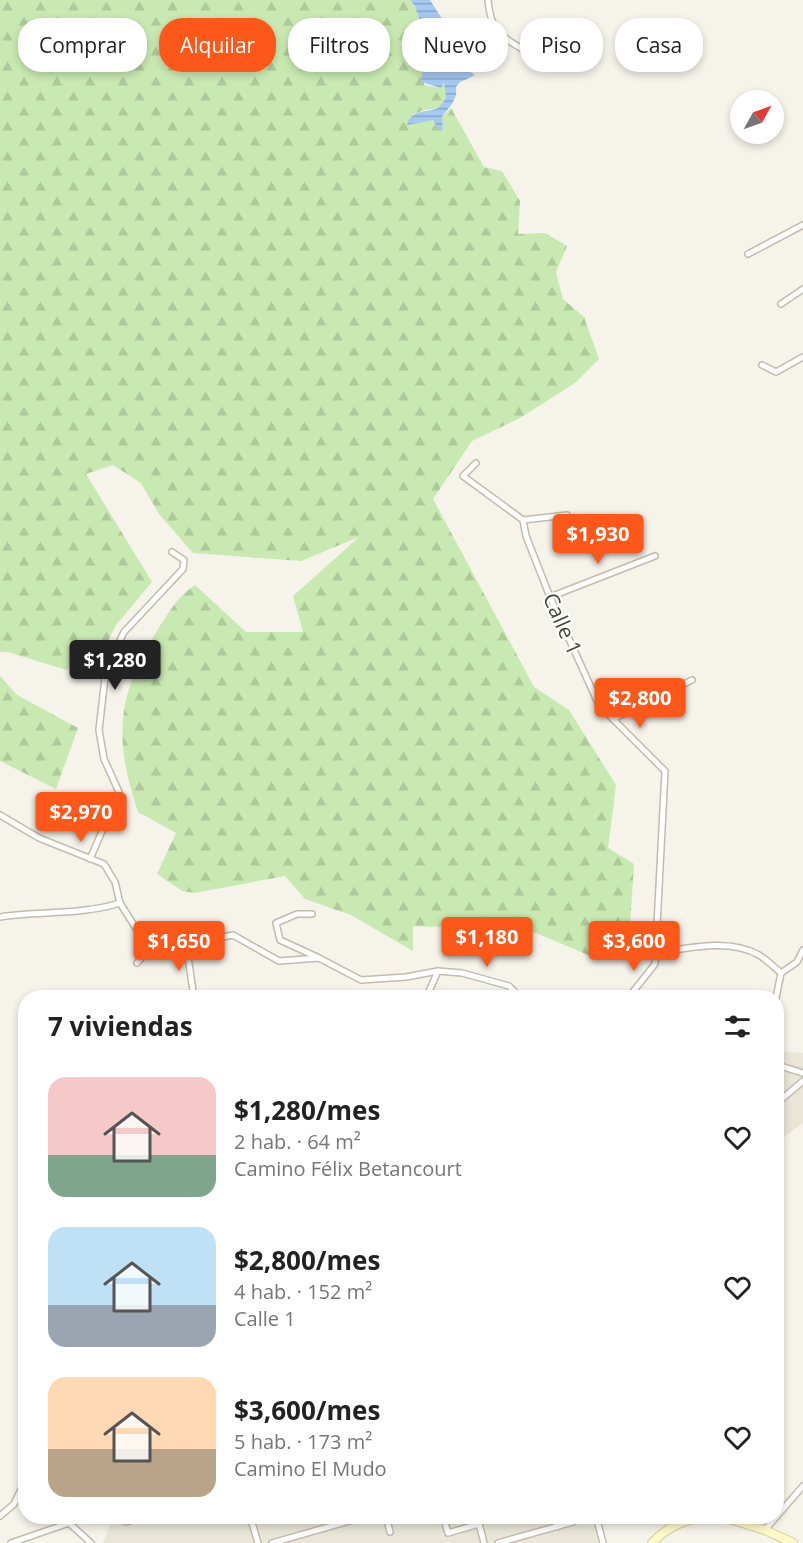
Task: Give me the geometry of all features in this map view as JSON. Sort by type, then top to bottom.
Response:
[{"type":"street","points":[[488,0],[489,21],[498,33],[520,47]]},
{"type":"street","points":[[748,254],[803,225]]},
{"type":"street","points":[[781,304],[803,289]]},
{"type":"street","points":[[762,365],[776,372],[803,357]]},
{"type":"street","points":[[476,463],[464,476],[523,520],[567,515]]},
{"type":"street","name":"Calle 1","points":[[523,520],[526,536],[550,597],[599,705],[665,771],[656,953]]},
{"type":"street","points":[[90,859],[119,792],[104,759],[99,730],[106,669],[124,632],[183,569],[184,560],[172,552]]},
{"type":"street","points":[[550,597],[655,556]]},
{"type":"street","points":[[613,719],[692,680]]},
{"type":"street","points":[[0,815],[39,838],[104,864],[115,882],[120,903],[149,949]]},
{"type":"street","points":[[0,917],[46,911],[99,909],[120,903]]},
{"type":"street","points":[[312,914],[297,914],[276,923],[280,940],[361,980],[406,977],[438,971],[462,973],[509,986],[513,990]]},
{"type":"street","points":[[137,963],[149,949],[161,949],[232,935],[279,961],[318,958]]},
{"type":"street","points":[[186,943],[193,990]]},
{"type":"street","points":[[634,990],[655,964],[656,953],[696,947],[734,946],[758,955],[781,973]]},
{"type":"street","points":[[778,990],[781,973],[797,962],[803,950]]},
{"type":"street","points":[[430,990],[438,971]]},
{"type":"street","points":[[784,1067],[803,1073]]},
{"type":"street","points":[[784,1098],[803,1081]]},
{"type":"street","points":[[784,1508],[803,1486]]},
{"type":"street","points":[[0,1516],[14,1503],[18,1495]]},
{"type":"street","points":[[11,1543],[66,1524]]},
{"type":"street","points":[[70,1524],[91,1543]]},
{"type":"street","points":[[252,1524],[258,1543]]},
{"type":"street","points":[[272,1543],[339,1524]]},
{"type":"street","points":[[388,1524],[390,1532]]},
{"type":"street","points":[[445,1524],[448,1533],[479,1524],[484,1543]]},
{"type":"street","points":[[498,1543],[567,1524]]},
{"type":"street","points":[[598,1524],[603,1543]]},
{"type":"street","points":[[652,1543],[662,1532],[677,1524]]},
{"type":"street","points":[[746,1524],[793,1543]]},
{"type":"street","points":[[765,1530],[770,1524]]},
{"type":"shaded area","points":[[784,1052],[803,1053],[803,1123],[784,1137]]},
{"type":"shaded area","points":[[111,1524],[594,1524],[598,1543],[103,1543]]},
{"type":"green space","points":[[0,0],[410,0],[417,10],[418,18],[402,18],[402,72],[424,72],[424,85],[441,88],[444,82],[446,98],[438,108],[412,115],[416,122],[433,120],[440,130],[443,129],[442,117],[451,108],[484,167],[502,171],[520,201],[518,234],[545,233],[567,246],[556,272],[563,299],[584,317],[599,359],[575,383],[520,418],[472,441],[433,499],[534,687],[569,710],[616,785],[608,848],[634,864],[629,941],[588,955],[529,930],[413,926],[413,951],[351,915],[305,899],[285,876],[195,893],[182,891],[157,874],[176,833],[138,812],[125,762],[123,740],[123,719],[127,698],[143,654],[178,600],[195,585],[246,632],[303,632],[293,596],[359,537],[301,561],[193,553],[159,514],[141,483],[113,465],[86,474],[152,582],[116,625],[102,653],[84,657],[66,670],[8,652],[0,652]]},
{"type":"green space","points":[[0,676],[17,695],[78,728],[56,789],[0,761]]},
{"type":"water","points":[[410,0],[430,0],[442,18],[419,18],[415,6]]},
{"type":"water","points":[[423,72],[471,72],[474,74],[456,87],[454,100],[442,117],[443,129],[440,131],[433,120],[407,125],[412,116],[438,108],[446,98],[444,82],[441,88],[421,82]]}]
